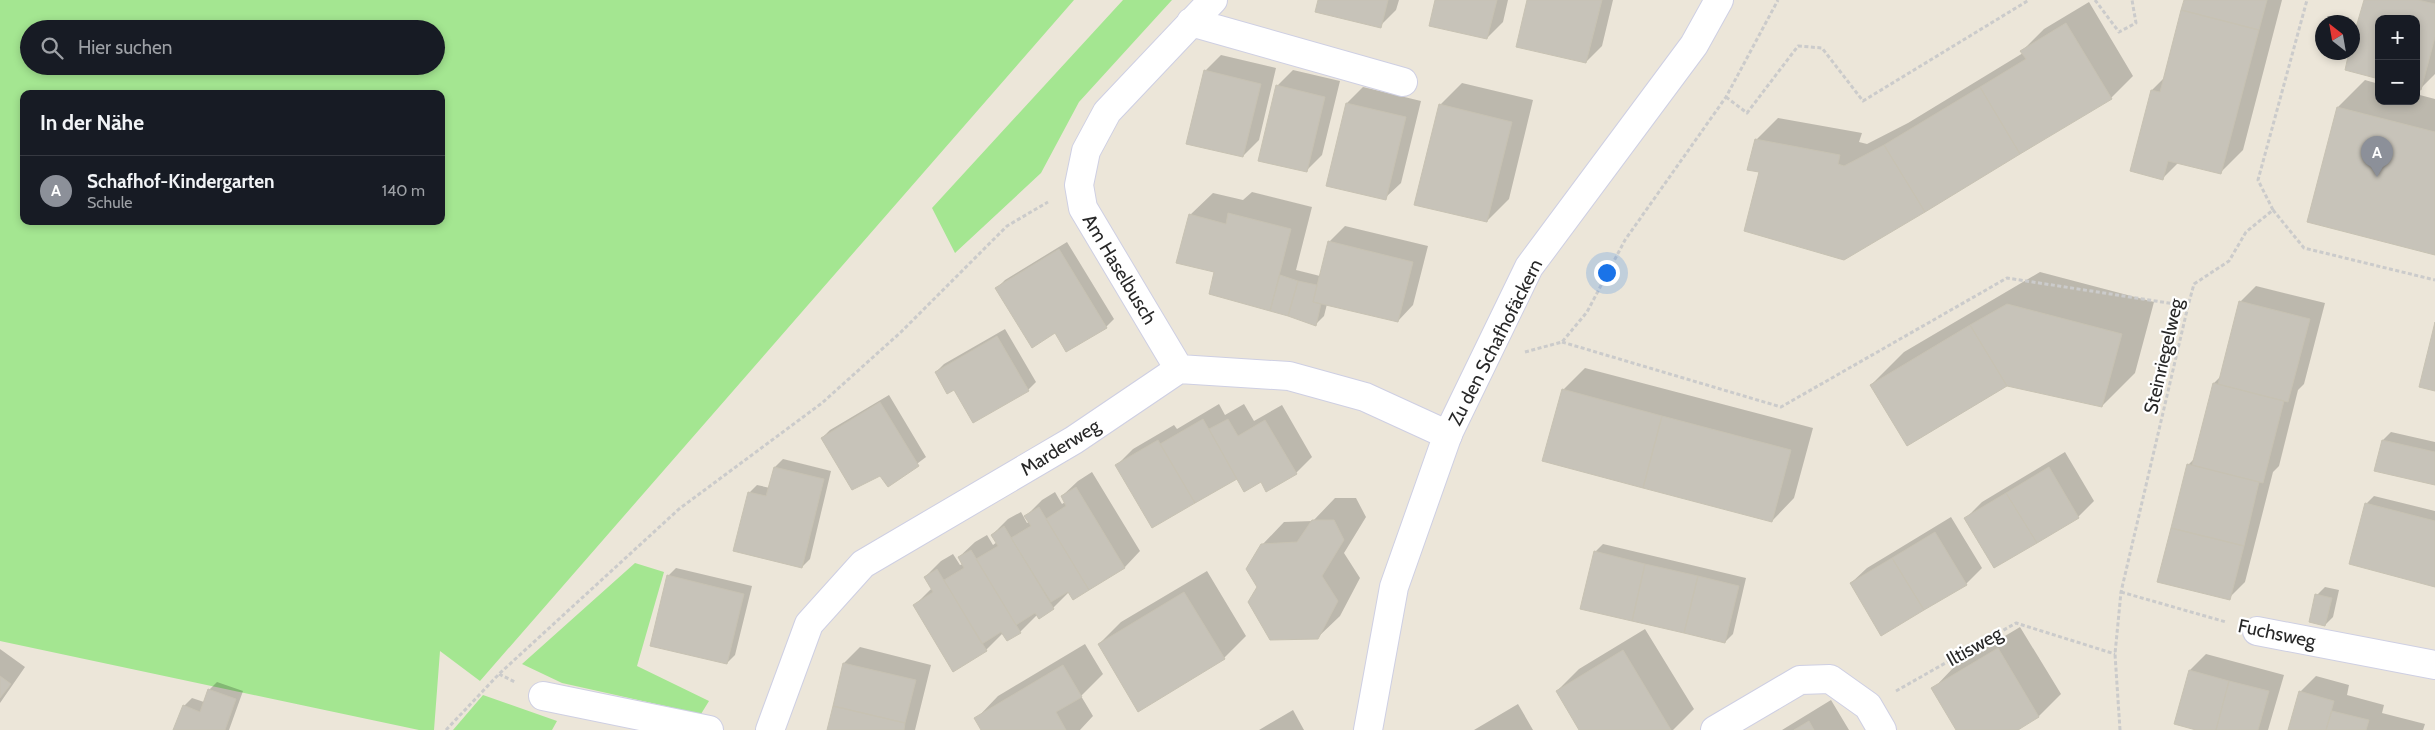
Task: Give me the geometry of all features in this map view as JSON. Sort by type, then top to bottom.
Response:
[{"type":"street","name":"Am Haselbusch","points":[[1179,370],[1083,208],[1079,184],[1086,151],[1107,112],[1212,0]]},
{"type":"street","name":"Zu den Schafhofäckern","points":[[1368,730],[1394,587],[1448,435],[1529,267],[1694,45],[1719,0]]},
{"type":"street","points":[[1191,22],[1403,82]]},
{"type":"street","points":[[1179,370],[1289,376],[1365,397],[1448,435]]},
{"type":"street","name":"Marderweg","points":[[770,730],[809,624],[863,564],[1074,440],[1179,370]]},
{"type":"street","name":"Fuchsweg","points":[[2257,631],[2435,665]]},
{"type":"street","points":[[1715,730],[1800,680],[1830,679],[1868,706],[1882,730]]},
{"type":"street","points":[[543,696],[709,730]]},
{"type":"path","points":[[1562,342],[1587,312],[1625,240],[1726,97],[1778,0]]},
{"type":"path","points":[[1726,97],[1747,113],[1798,46],[1822,48],[1863,101],[2030,0]]},
{"type":"path","points":[[2095,0],[2120,32],[2136,23],[2132,0]]},
{"type":"path","points":[[2307,0],[2258,180],[2273,210],[2304,248],[2435,280]]},
{"type":"path","points":[[446,730],[499,674],[679,509],[822,402],[901,332],[1007,226],[1079,184]]},
{"type":"path","name":"Steinriegelweg","points":[[2120,730],[2115,654],[2121,592],[2194,284],[2229,261],[2246,232],[2273,210]]},
{"type":"path","points":[[1523,352],[1562,342],[1781,407],[2007,278],[2188,306]]},
{"type":"path","name":"Fuchsweg","points":[[2121,592],[2257,631]]},
{"type":"path","name":"Iltisweg","points":[[1868,706],[2016,623],[2115,654]]},
{"type":"green space","points":[[0,0],[1074,0],[480,681],[440,651],[434,730],[419,730],[0,641]]},
{"type":"green space","points":[[1123,0],[1172,0],[1079,102],[1041,173],[955,253],[932,208]]},
{"type":"green space","points":[[635,563],[664,572],[637,666],[709,701],[701,714],[562,683],[522,664]]},
{"type":"green space","points":[[483,695],[557,721],[552,730],[453,730]]},
{"type":"building","points":[[1318,0],[1388,0],[1381,28],[1315,12]]},
{"type":"building","points":[[1435,0],[1497,0],[1487,39],[1429,26]]},
{"type":"building","points":[[1527,0],[1602,0],[1586,63],[1516,47]]},
{"type":"building","points":[[2184,0],[2267,0],[2259,30],[2181,10]]},
{"type":"building","points":[[2364,0],[2418,0],[2435,4],[2435,37],[2421,90],[2420,15],[2375,15],[2375,78],[2345,70],[2347,60],[2360,60],[2360,15]]},
{"type":"building","points":[[2181,10],[2259,30],[2221,174],[2168,161],[2163,180],[2130,171],[2151,90],[2160,92]]},
{"type":"building","points":[[2066,23],[2112,99],[2020,154],[1980,87],[2026,59],[2020,51]]},
{"type":"building","points":[[1204,70],[1261,84],[1243,157],[1186,144]]},
{"type":"building","points":[[1276,85],[1325,97],[1307,172],[1258,161]]},
{"type":"building","points":[[1980,87],[2020,154],[1925,212],[1884,145]]},
{"type":"building","points":[[1346,103],[1406,117],[1386,200],[1326,186]]},
{"type":"building","points":[[1439,104],[1512,122],[1487,222],[1414,205]]},
{"type":"building","points":[[2337,107],[2435,132],[2435,255],[2307,222]]},
{"type":"building","points":[[1755,139],[1840,155],[1838,164],[1844,166],[1884,145],[1925,212],[1844,260],[1744,231],[1759,172],[1747,170]]},
{"type":"building","points":[[1228,213],[1291,229],[1270,311],[1209,294],[1214,272],[1176,263],[1189,214],[1226,224]]},
{"type":"building","points":[[1328,241],[1413,262],[1398,322],[1313,302]]},
{"type":"building","points":[[1059,249],[1107,328],[1066,352],[1055,333],[1032,348],[995,288]]},
{"type":"building","points":[[1280,275],[1298,281],[1288,316],[1270,311]]},
{"type":"building","points":[[1298,281],[1317,285],[1313,302],[1321,304],[1316,326],[1288,316]]},
{"type":"building","points":[[2239,301],[2310,319],[2288,402],[2218,384]]},
{"type":"building","points":[[2007,304],[2122,334],[2102,407],[2007,386],[1970,325]]},
{"type":"building","points":[[2435,322],[2435,391],[2419,387]]},
{"type":"building","points":[[1970,325],[2007,386],[1907,446],[1870,385]]},
{"type":"building","points":[[997,336],[1029,391],[973,423],[954,390],[947,394],[935,372]]},
{"type":"building","points":[[2213,383],[2284,401],[2263,483],[2192,465]]},
{"type":"building","points":[[1562,389],[1662,416],[1643,488],[1542,461]]},
{"type":"building","points":[[880,402],[919,466],[888,487],[880,476],[852,490],[821,438]]},
{"type":"building","points":[[1662,416],[1791,450],[1772,522],[1643,488]]},
{"type":"building","points":[[1203,419],[1237,479],[1195,503],[1160,444]]},
{"type":"building","points":[[1228,419],[1238,436],[1265,420],[1297,474],[1266,492],[1261,482],[1244,492],[1209,429]]},
{"type":"building","points":[[1158,440],[1195,503],[1152,528],[1115,465]]},
{"type":"building","points":[[2382,440],[2435,452],[2435,485],[2374,471]]},
{"type":"building","points":[[2187,464],[2259,482],[2244,546],[2171,528]]},
{"type":"building","points":[[774,467],[824,479],[802,568],[733,551],[748,492],[766,496]]},
{"type":"building","points":[[2049,467],[2079,518],[2037,543],[2006,493]]},
{"type":"building","points":[[1076,487],[1125,568],[1089,590],[1046,519],[1066,506],[1061,496]]},
{"type":"building","points":[[2006,493],[2037,543],[1994,568],[1964,518]]},
{"type":"building","points":[[2365,503],[2435,521],[2435,587],[2349,564]]},
{"type":"building","points":[[1039,507],[1089,590],[1073,600],[1068,592],[1051,602],[1011,538],[1031,526],[1024,516]]},
{"type":"building","points":[[1312,520],[1334,520],[1344,540],[1322,576],[1338,601],[1318,639],[1270,640],[1248,602],[1257,587],[1246,569],[1261,544],[1297,542]]},
{"type":"building","points":[[1004,526],[1054,609],[1039,619],[1035,613],[1016,625],[976,559],[998,546],[991,535]]},
{"type":"building","points":[[2171,528],[2244,546],[2230,600],[2157,582]]},
{"type":"building","points":[[1935,532],[1967,585],[1924,610],[1892,558]]},
{"type":"building","points":[[971,550],[1021,633],[1007,641],[1001,632],[982,644],[944,580],[964,568],[958,557]]},
{"type":"building","points":[[1594,551],[1645,564],[1632,621],[1580,609]]},
{"type":"building","points":[[1892,558],[1924,610],[1881,636],[1850,583]]},
{"type":"building","points":[[1645,564],[1698,576],[1684,633],[1632,621]]},
{"type":"building","points":[[937,569],[987,651],[953,672],[913,605],[933,592],[924,577]]},
{"type":"building","points":[[667,575],[744,594],[727,664],[650,646]]},
{"type":"building","points":[[1698,576],[1739,586],[1725,643],[1684,633]]},
{"type":"building","points":[[1184,592],[1225,659],[1138,712],[1098,644]]},
{"type":"building","points":[[2315,594],[2332,598],[2325,626],[2309,622]]},
{"type":"building","points":[[1998,648],[2039,717],[2018,730],[1956,730],[1931,688]]},
{"type":"building","points":[[1623,650],[1671,730],[1579,730],[1556,691]]},
{"type":"building","points":[[843,663],[916,680],[905,723],[833,706]]},
{"type":"building","points":[[1063,665],[1082,697],[1056,712],[1066,730],[981,730],[974,718]]},
{"type":"building","points":[[2189,670],[2229,681],[2216,730],[2196,730],[2174,724]]},
{"type":"building","points":[[0,676],[11,684],[0,698]]},
{"type":"building","points":[[2229,681],[2269,691],[2258,730],[2216,730]]},
{"type":"building","points":[[208,689],[236,699],[225,730],[173,730],[183,705],[200,712]]},
{"type":"building","points":[[2299,691],[2334,701],[2326,730],[2288,730]]},
{"type":"building","points":[[833,706],[905,723],[904,730],[827,730]]},
{"type":"building","points":[[2332,711],[2369,720],[2366,730],[2326,730]]},
{"type":"building","points":[[1809,721],[1814,730],[1794,730]]},
{"type":"place","name":"Schafhof-Kindergarten","points":[[2377,177]]}]
